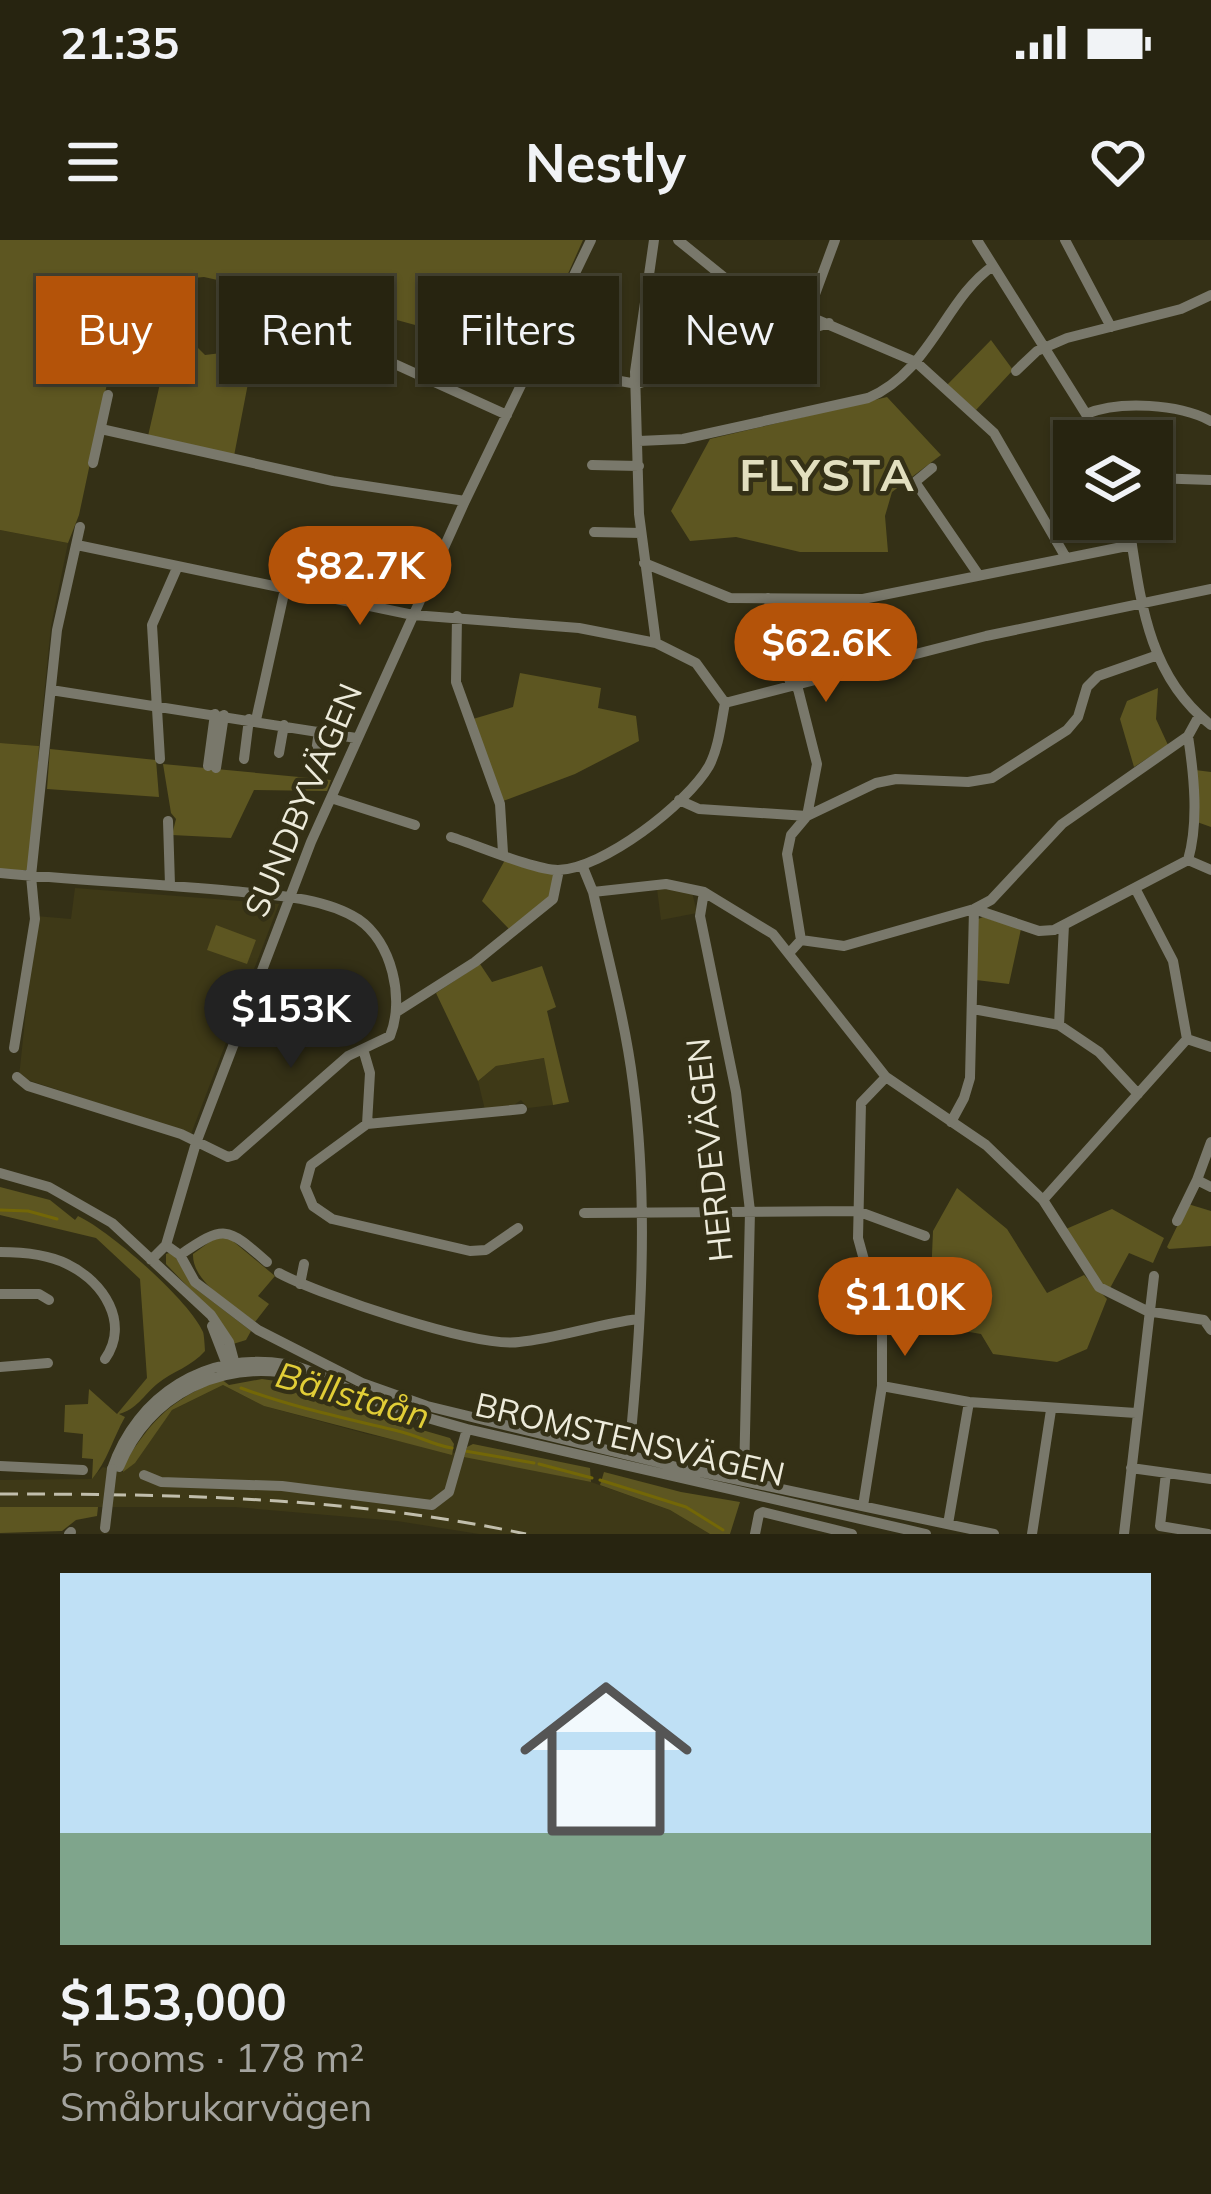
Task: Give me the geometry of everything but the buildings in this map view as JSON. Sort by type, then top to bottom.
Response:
[{"type":"street","name":"SUNDBYVÄGEN","points":[[573,276],[591,240]]},
{"type":"street","points":[[654,240],[635,371],[641,533],[656,643]]},
{"type":"street","points":[[678,240],[721,276]]},
{"type":"street","points":[[817,289],[835,240]]},
{"type":"street","points":[[977,240],[1090,420]]},
{"type":"street","points":[[1065,240],[1111,327]]},
{"type":"street","points":[[639,441],[683,439],[886,390],[916,362],[993,266]]},
{"type":"street","points":[[1016,371],[1044,348],[1181,309],[1211,295]]},
{"type":"street","points":[[817,318],[916,362],[994,433],[1065,556]]},
{"type":"street","points":[[817,327],[829,323]]},
{"type":"street","points":[[394,364],[507,415]]},
{"type":"street","points":[[619,380],[643,381]]},
{"type":"street","name":"SUNDBYVÄGEN","points":[[151,1260],[166,1245],[196,1143],[356,738],[521,384]]},
{"type":"street","points":[[93,463],[107,395]]},
{"type":"street","points":[[1087,414],[1102,408],[1170,409],[1211,421]]},
{"type":"street","points":[[101,429],[333,481],[465,501]]},
{"type":"street","points":[[592,465],[639,466]]},
{"type":"street","points":[[932,468],[916,482],[978,574]]},
{"type":"street","points":[[1173,479],[1211,480]]},
{"type":"street","points":[[14,1048],[34,919],[31,876],[57,630],[80,527]]},
{"type":"street","points":[[595,532],[641,533]]},
{"type":"street","points":[[1131,540],[1141,603],[1158,655],[1172,684],[1211,725]]},
{"type":"street","points":[[77,545],[413,615],[579,628],[656,643],[696,663],[725,703],[710,764],[680,800],[656,822],[582,865],[559,870],[451,837]]},
{"type":"street","points":[[644,563],[730,598],[863,599],[1132,545]]},
{"type":"street","points":[[160,759],[152,625],[177,568]]},
{"type":"street","points":[[244,759],[285,589]]},
{"type":"street","points":[[725,703],[986,637],[1211,589]]},
{"type":"street","points":[[768,598],[817,764],[807,816]]},
{"type":"street","points":[[457,616],[456,682],[500,804],[503,853]]},
{"type":"street","points":[[801,940],[787,854],[791,835],[807,816],[896,778],[968,782],[992,778],[1067,730],[1078,717],[1087,687],[1098,676],[1158,655]]},
{"type":"street","points":[[51,690],[356,738]]},
{"type":"street","points":[[212,767],[219,715]]},
{"type":"street","points":[[801,940],[844,946],[991,900],[1062,824],[1188,736],[1199,716]]},
{"type":"street","points":[[279,753],[284,725]]},
{"type":"street","points":[[315,759],[319,731]]},
{"type":"street","points":[[1188,736],[1193,822],[1188,860]]},
{"type":"street","points":[[331,798],[415,825]]},
{"type":"street","points":[[680,800],[699,809],[807,816]]},
{"type":"street","points":[[168,821],[170,885]]},
{"type":"street","points":[[1188,860],[1211,870]]},
{"type":"street","points":[[974,909],[1040,931],[1064,925],[1188,860]]},
{"type":"street","points":[[582,865],[593,892],[634,1084],[642,1212],[628,1454]]},
{"type":"street","points":[[398,1011],[476,962],[553,899],[559,870]]},
{"type":"street","points":[[0,873],[290,897],[354,916],[371,930],[386,955],[398,1011],[390,1036],[316,1080],[228,1157],[181,1134],[28,1086],[16,1077]]},
{"type":"street","points":[[593,892],[666,884],[704,892],[773,934],[886,1077],[986,1145],[1043,1200],[1089,1277],[1109,1294],[1148,1311],[1204,1320],[1210,1326]]},
{"type":"street","points":[[1135,888],[1173,961],[1187,1039]]},
{"type":"street","name":"HERDEVÄGEN","points":[[704,892],[700,916],[732,1072],[749,1211],[744,1478]]},
{"type":"street","points":[[951,1122],[970,1078],[974,909]]},
{"type":"street","points":[[1059,1025],[1064,925]]},
{"type":"street","points":[[790,951],[801,940]]},
{"type":"street","points":[[974,1009],[1059,1025],[1099,1052],[1138,1094]]},
{"type":"street","points":[[0,1021],[19,1026]]},
{"type":"street","points":[[1187,1039],[1211,1047]]},
{"type":"street","points":[[1043,1200],[1187,1039]]},
{"type":"street","points":[[363,1049],[370,1073],[368,1124]]},
{"type":"street","points":[[862,1506],[882,1386],[882,1325],[858,1238],[862,1103],[886,1077]]},
{"type":"street","points":[[518,1228],[485,1250],[470,1251],[320,1215],[307,1196],[311,1165],[368,1124],[522,1109]]},
{"type":"street","points":[[1177,1221],[1211,1142]]},
{"type":"street","points":[[0,1173],[49,1186],[112,1223],[191,1297],[215,1331],[232,1368]]},
{"type":"street","points":[[1197,1180],[1211,1187]]},
{"type":"street","points":[[584,1213],[856,1211],[925,1236]]},
{"type":"street","points":[[180,1255],[224,1231],[233,1232],[267,1262]]},
{"type":"street","points":[[166,1245],[180,1255],[195,1282],[245,1322],[362,1383],[427,1406],[994,1534]]},
{"type":"street","points":[[0,1252],[44,1256],[87,1276],[102,1293],[117,1328],[116,1343],[105,1360]]},
{"type":"street","points":[[300,1284],[304,1264]]},
{"type":"street","points":[[279,1273],[376,1310],[496,1342],[519,1342],[638,1319]]},
{"type":"street","points":[[1124,1534],[1154,1276]]},
{"type":"street","points":[[0,1294],[39,1294],[49,1300]]},
{"type":"street","points":[[0,1367],[48,1364]]},
{"type":"street","name":"BROMSTENSVÄGEN","points":[[107,1531],[115,1469],[141,1428],[168,1400],[232,1368],[285,1364],[397,1410],[467,1430],[926,1534]]},
{"type":"street","points":[[882,1386],[969,1402],[1136,1413]]},
{"type":"street","points":[[948,1524],[969,1402]]},
{"type":"street","points":[[1033,1534],[1051,1410]]},
{"type":"street","points":[[144,1475],[161,1482],[282,1486],[433,1505],[449,1492],[467,1430]]},
{"type":"street","points":[[0,1466],[83,1470]]},
{"type":"street","points":[[1132,1468],[1211,1479]]},
{"type":"street","points":[[1166,1473],[1160,1526],[1208,1534]]},
{"type":"street","points":[[754,1534],[763,1512],[852,1534]]},
{"type":"shaded area","points":[[0,240],[583,240],[567,276],[418,276],[418,326],[394,319],[394,276],[219,276],[219,280],[195,276],[36,276],[36,384],[107,384],[79,515],[68,543],[0,530]]},
{"type":"shaded area","points":[[991,340],[1013,370],[976,410],[947,385]]},
{"type":"shaded area","points":[[195,345],[205,355],[219,353],[219,384],[248,384],[234,456],[148,436],[160,384],[195,384]]},
{"type":"shaded area","points":[[887,397],[941,455],[892,492],[885,516],[888,552],[800,552],[736,537],[690,541],[671,511],[710,439]]},
{"type":"shaded area","points":[[0,530],[68,543],[51,626],[39,746],[0,743]]},
{"type":"shaded area","points":[[520,673],[601,688],[598,708],[636,716],[639,741],[575,774],[503,801],[473,719],[513,707]]},
{"type":"shaded area","points":[[1158,688],[1156,719],[1168,745],[1134,767],[1120,719],[1127,701]]},
{"type":"shaded area","points":[[0,743],[39,746],[32,870],[0,870]]},
{"type":"shaded area","points":[[50,749],[156,760],[159,797],[47,789]]},
{"type":"shaded area","points":[[163,764],[331,780],[327,791],[254,790],[231,838],[172,835],[176,819]]},
{"type":"shaded area","points":[[1195,770],[1211,772],[1211,827],[1197,822]]},
{"type":"shaded area","points":[[505,860],[555,875],[549,897],[511,931],[482,901]]},
{"type":"shaded area","points":[[75,888],[279,904],[191,1134],[19,1077],[36,916],[71,919]]},
{"type":"shaded area","points":[[657,889],[692,892],[697,913],[661,920]]},
{"type":"shaded area","points":[[978,919],[1021,929],[1009,984],[976,980]]},
{"type":"shaded area","points":[[216,925],[256,940],[247,964],[207,950]]},
{"type":"shaded area","points":[[480,964],[492,982],[542,966],[556,1007],[547,1011],[569,1102],[553,1105],[544,1058],[496,1066],[478,1081],[436,993]]},
{"type":"shaded area","points":[[545,1058],[553,1105],[528,1108],[521,1100],[510,1108],[485,1110],[478,1081],[496,1066]]},
{"type":"shaded area","points":[[0,1187],[50,1200],[75,1220],[78,1216],[109,1236],[166,1285],[203,1332],[205,1351],[200,1356],[119,1414],[125,1417],[92,1479],[93,1459],[82,1458],[83,1434],[64,1432],[65,1405],[88,1404],[89,1389],[117,1414],[147,1378],[140,1279],[96,1238],[0,1215]]},
{"type":"shaded area","points":[[957,1188],[1007,1229],[1047,1293],[1084,1275],[1107,1299],[1087,1349],[1057,1362],[993,1354],[981,1334],[929,1325],[933,1231]]},
{"type":"shaded area","points":[[1188,1204],[1211,1211],[1211,1246],[1169,1249],[1167,1247]]},
{"type":"shaded area","points":[[1112,1209],[1164,1238],[1153,1263],[1129,1253],[1109,1290],[1094,1277],[1066,1229]]},
{"type":"shaded area","points":[[228,1237],[275,1276],[258,1296],[269,1304],[255,1322],[216,1292],[195,1265],[193,1254],[215,1238]]},
{"type":"shaded area","points":[[172,1252],[196,1289],[251,1331],[246,1340],[233,1344],[216,1316],[166,1264],[166,1254]]},
{"type":"shaded area","points":[[221,1379],[229,1385],[262,1379],[283,1382],[370,1415],[450,1438],[452,1455],[264,1406],[223,1385],[172,1410],[135,1463],[123,1472],[134,1448],[164,1412]]},
{"type":"shaded area","points":[[223,1385],[264,1406],[367,1434],[591,1482],[670,1510],[710,1534],[479,1534],[397,1521],[235,1507],[0,1507],[0,1480],[91,1479],[103,1467],[123,1472],[172,1410]]},
{"type":"shaded area","points":[[473,1444],[590,1468],[591,1482],[464,1457]]},
{"type":"shaded area","points":[[604,1472],[740,1502],[730,1534],[710,1534],[670,1510],[600,1485]]},
{"type":"shaded area","points":[[0,1507],[98,1507],[97,1516],[76,1520],[62,1531],[0,1533]]},
{"type":"waterway","name":"Bällstaån","points":[[0,1210],[57,1219]]},
{"type":"waterway","name":"Bällstaån","points":[[241,1388],[452,1448]]},
{"type":"waterway","name":"Bällstaån","points":[[465,1451],[534,1463]]},
{"type":"waterway","name":"Bällstaån","points":[[539,1464],[592,1478]]},
{"type":"waterway","name":"Bällstaån","points":[[600,1480],[686,1507],[723,1530]]},
{"type":"railway","points":[[0,1494],[199,1497],[330,1505],[526,1534]]},
{"type":"district","name":"FLYSTA","points":[[828,475]]}]
